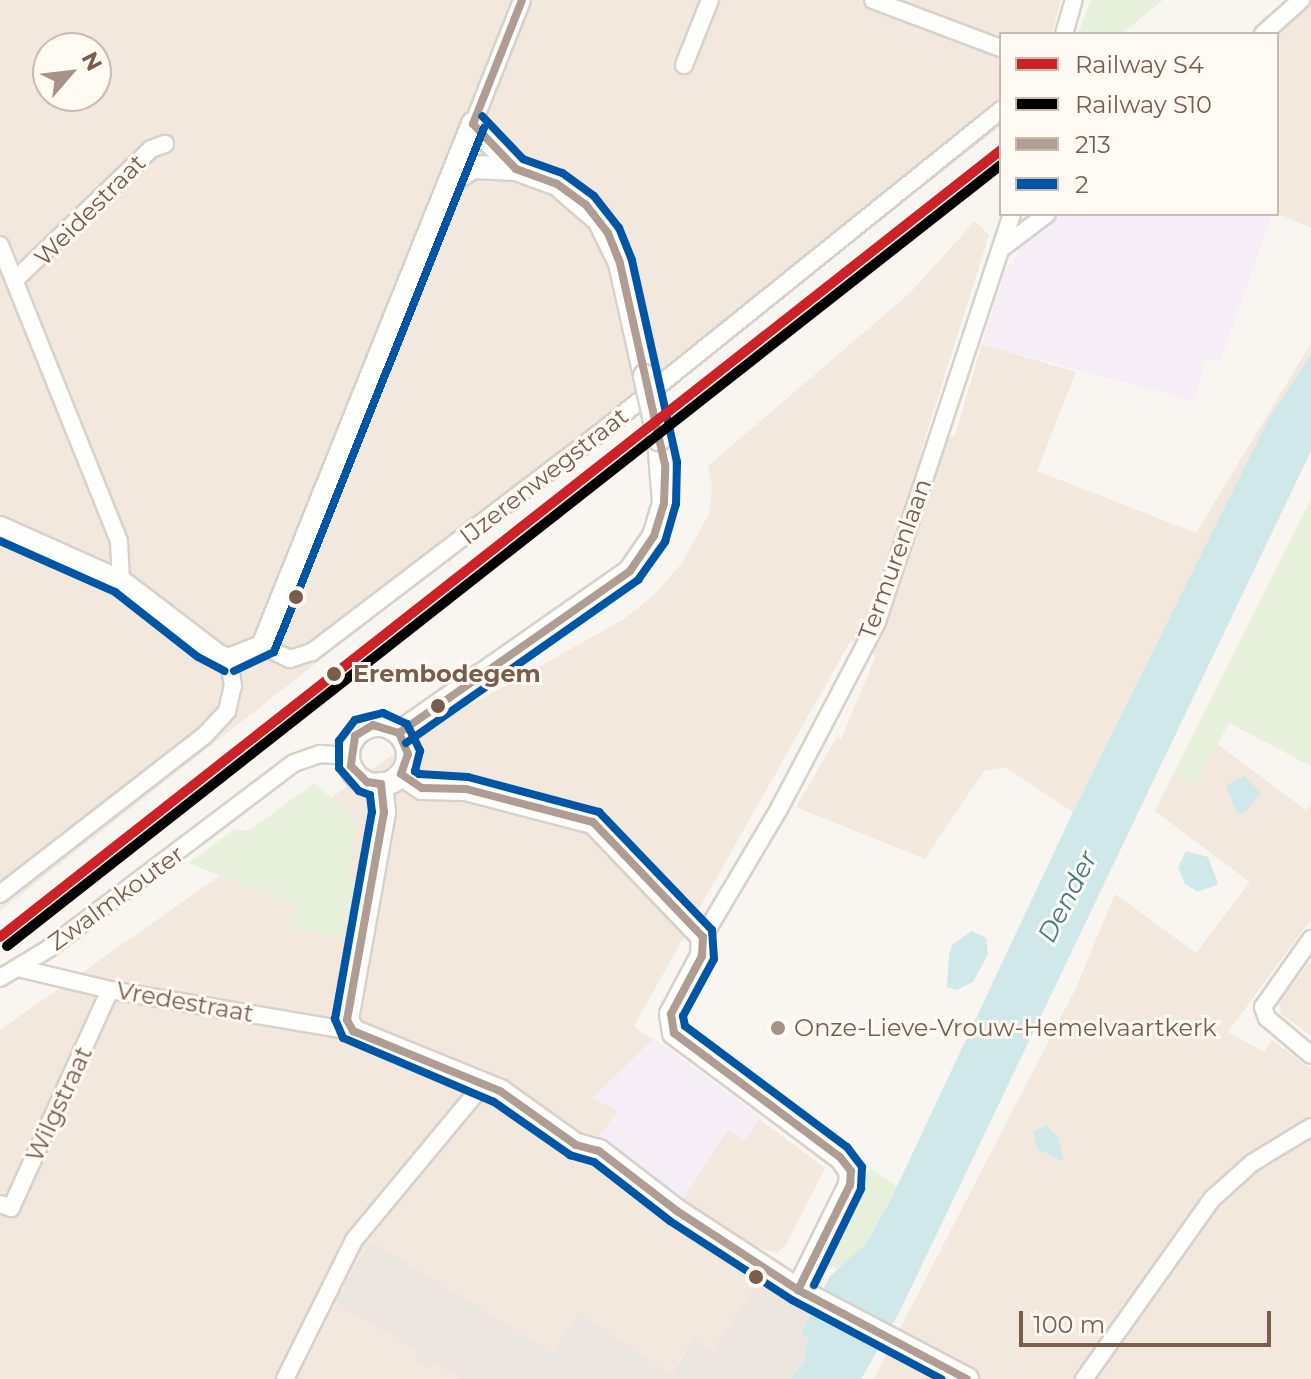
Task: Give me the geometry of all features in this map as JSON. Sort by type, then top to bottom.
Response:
[{"type":"street","points":[[2,533],[121,582],[205,648],[229,660],[263,646],[522,0]]},
{"type":"street","points":[[684,65],[710,0]]},
{"type":"street","points":[[873,0],[999,47]]},
{"type":"street","points":[[1065,32],[1074,0]]},
{"type":"street","points":[[1265,32],[1301,0]]},
{"type":"street","name":"IJzerenwegstraat","points":[[263,646],[290,659],[308,656],[607,427],[999,112]]},
{"type":"street","points":[[473,124],[516,169]]},
{"type":"street","name":"Weidestraat","points":[[16,279],[151,149],[165,144]]},
{"type":"street","points":[[399,733],[630,571],[654,536],[664,503],[665,465],[608,233],[586,205],[557,184],[516,169],[473,167],[449,183]]},
{"type":"street","name":"Termurenlaan","points":[[703,937],[779,809],[877,622],[1011,216]]},
{"type":"street","points":[[1002,248],[1044,216]]},
{"type":"street","points":[[0,245],[119,541],[121,582]]},
{"type":"street","points":[[0,894],[204,736],[227,711],[233,686],[229,660]]},
{"type":"street","points":[[806,1294],[850,1185],[851,1171],[840,1157],[674,1033],[671,1014],[702,956],[703,937],[593,822],[466,789],[422,788],[391,779],[357,776],[348,756],[362,730],[382,725],[399,733],[408,754],[391,779],[384,812],[347,1020],[353,1031],[485,1082],[576,1145],[599,1151],[677,1211],[806,1294],[967,1379]]},
{"type":"street","name":"Zwalmkouter","points":[[0,978],[18,968],[308,756],[348,756]]},
{"type":"street","points":[[1311,939],[1263,1007],[1267,1018],[1311,1055]]},
{"type":"street","name":"Vredestraat","points":[[18,968],[110,990],[353,1031]]},
{"type":"street","name":"Wilgstraat","points":[[0,1204],[11,1208],[110,990]]},
{"type":"street","points":[[285,1379],[354,1240],[485,1082]]},
{"type":"street","points":[[1084,1379],[1212,1199],[1252,1163],[1311,1127]]},
{"type":"shaded area","points":[[0,0],[1061,0],[1053,32],[999,32],[999,128],[0,911]]},
{"type":"shaded area","points":[[1311,5],[1311,228],[1279,214],[1277,32]]},
{"type":"shaded area","points":[[1056,216],[1271,216],[1220,362],[1206,358],[1194,401],[982,344],[1007,264],[1013,265],[1020,245]]},
{"type":"shaded area","points":[[975,221],[989,235],[921,451],[955,435],[982,344],[1076,372],[1037,471],[1196,533],[1311,343],[1311,354],[1268,420],[1073,812],[1005,767],[984,771],[925,859],[796,807],[837,737],[841,739],[876,656],[851,640],[699,909],[683,902],[685,935],[634,1026],[825,1168],[786,1245],[776,1253],[746,1243],[731,1262],[759,1280],[713,1350],[683,1354],[671,1375],[580,1313],[552,1352],[372,1241],[370,1323],[419,1352],[428,1368],[433,1362],[460,1379],[0,1379],[0,1030],[469,701],[469,706],[624,619],[656,593],[682,563],[709,514],[712,487],[708,466],[910,293]]},
{"type":"shaded area","points":[[1217,744],[1306,810],[1311,804],[1311,919],[1228,1032],[1264,1052],[1272,1040],[1311,1069],[1311,1379],[874,1379],[1076,988],[1115,894],[1196,953],[1250,882],[1155,811],[1174,773],[1194,785]]},
{"type":"shaded area","points":[[1311,961],[1311,1035],[1282,1015],[1278,1003]]},
{"type":"shaded area","points":[[654,1038],[761,1117],[744,1141],[728,1130],[682,1201],[600,1135],[618,1111],[593,1098]]},
{"type":"shaded area","points":[[372,1241],[552,1352],[580,1312],[671,1375],[694,1338],[713,1350],[759,1280],[811,1315],[801,1333],[808,1340],[803,1362],[791,1379],[460,1379],[433,1362],[428,1369],[415,1360],[419,1352],[333,1301]]},
{"type":"green space","points":[[1091,0],[1163,0],[1123,32],[1079,32]]},
{"type":"green space","points":[[1311,499],[1311,766],[1229,723],[1194,785],[1174,773]]},
{"type":"green space","points":[[314,783],[356,819],[348,875],[361,884],[348,939],[289,927],[298,905],[188,863],[235,829],[249,831]]},
{"type":"green space","points":[[870,1168],[897,1187],[866,1244],[839,1270],[822,1260]]},
{"type":"water","name":"Dender","points":[[1311,354],[1311,451],[898,1315],[861,1379],[791,1379],[803,1363],[808,1340],[801,1333],[830,1276],[866,1244],[892,1197],[1073,812],[1268,420]]},
{"type":"water","points":[[1244,776],[1261,792],[1245,813],[1237,813],[1226,786]]},
{"type":"water","points":[[1186,851],[1208,857],[1218,884],[1198,892],[1185,884],[1178,867]]},
{"type":"water","points":[[972,931],[986,938],[988,954],[973,982],[957,990],[947,987],[949,955],[953,944]]},
{"type":"water","points":[[1046,1125],[1059,1138],[1063,1161],[1037,1149],[1034,1132]]},
{"type":"rail line","name":"S4","points":[[0,937],[999,152]]},
{"type":"rail line","name":"S10","points":[[7,946],[999,167]]},
{"type":"transit line","name":"213","points":[[473,124],[522,0]]},
{"type":"transit line","name":"2","points":[[406,743],[638,580],[665,542],[676,504],[677,462],[632,260],[619,228],[594,196],[562,173],[523,159],[482,116]]},
{"type":"transit line","name":"213","points":[[399,733],[630,571],[654,536],[664,503],[665,465],[620,263],[608,233],[586,205],[557,184],[516,169],[473,124]]},
{"type":"transit line","name":"2","points":[[234,671],[274,652],[484,128]]},
{"type":"transit line","name":"2","points":[[0,541],[115,592],[198,657],[224,671]]},
{"type":"transit line","name":"2","points":[[792,1300],[670,1221],[594,1162],[570,1155],[494,1102],[343,1038],[335,1019],[372,812],[370,795],[359,791],[339,768],[339,741],[355,720],[383,713],[407,724],[420,751],[415,771],[419,774],[468,777],[599,812],[712,930],[714,959],[683,1016],[685,1026],[847,1147],[862,1167],[861,1189],[814,1285]]},
{"type":"transit line","name":"213","points":[[401,774],[408,754],[399,733],[373,725],[355,736],[351,766],[367,782],[381,784],[384,812],[347,1020],[353,1031],[500,1091],[576,1145],[599,1151],[677,1211],[798,1290],[967,1379]]},
{"type":"transit line","name":"213","points":[[401,774],[422,788],[466,789],[593,822],[703,937],[702,956],[671,1014],[674,1033],[840,1157],[851,1171]]},
{"type":"transit line","name":"213","points":[[798,1290],[850,1185],[851,1171]]},
{"type":"transit line","name":"2","points":[[792,1300],[941,1379]]},
{"type":"place","name":"Erembodegem","points":[[334,674]]},
{"type":"place","name":"Onze-Lieve-Vrouw-Hemelvaartkerk","points":[[778,1028]]}]
